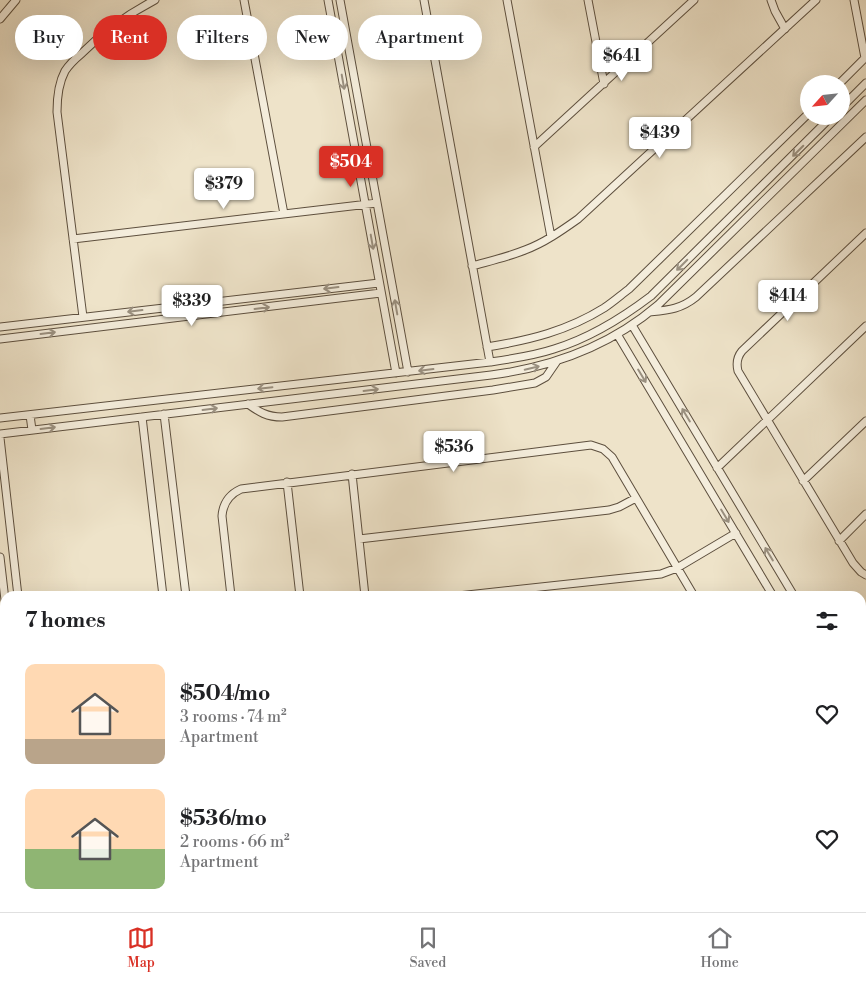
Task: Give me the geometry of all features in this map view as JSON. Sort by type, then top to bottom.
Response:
[{"type":"street","points":[[0,19],[16,0]]},
{"type":"street","points":[[83,317],[57,112],[57,96],[65,71],[72,62],[107,31],[155,0]]},
{"type":"street","points":[[244,0],[284,214]]},
{"type":"street","points":[[328,0],[396,373]]},
{"type":"street","points":[[340,0],[408,372]]},
{"type":"street","points":[[424,0],[490,362]]},
{"type":"street","points":[[507,0],[551,237]]},
{"type":"street","points":[[588,0],[604,84]]},
{"type":"street","points":[[534,147],[694,0]]},
{"type":"street","points":[[772,0],[775,11],[785,29]]},
{"type":"street","points":[[472,266],[523,251],[551,237],[587,211],[816,0]]},
{"type":"street","points":[[848,75],[865,58],[854,0]]},
{"type":"street","points":[[850,99],[866,83]]},
{"type":"street","points":[[0,434],[510,372],[557,361],[587,350],[632,325],[650,312],[866,100]]},
{"type":"street","points":[[487,347],[553,333],[580,322],[606,307],[629,289],[800,122]]},
{"type":"street","points":[[0,418],[490,362],[553,350],[599,330],[631,311],[651,296],[823,125]]},
{"type":"street","points":[[650,312],[680,307],[689,303],[866,137]]},
{"type":"street","points":[[73,239],[377,203]]},
{"type":"street","points":[[866,233],[742,350],[736,360],[738,371],[839,541],[853,563],[866,575]]},
{"type":"street","points":[[0,327],[380,283]]},
{"type":"street","points":[[0,339],[381,293]]},
{"type":"street","points":[[632,325],[791,591]]},
{"type":"street","points":[[717,468],[866,326]]},
{"type":"street","points":[[617,334],[770,591]]},
{"type":"street","points":[[248,404],[260,413],[282,417],[492,390],[539,382],[549,374],[557,361]]},
{"type":"street","points":[[452,366],[453,380]]},
{"type":"street","points":[[30,414],[32,430]]},
{"type":"street","points":[[164,414],[185,591]]},
{"type":"street","points":[[142,417],[162,591]]},
{"type":"street","points":[[803,481],[866,421]]},
{"type":"street","points":[[0,438],[17,591]]},
{"type":"street","points":[[230,591],[222,511],[232,494],[241,489],[591,445],[603,449],[609,454],[691,591]]},
{"type":"street","points":[[352,474],[364,591]]},
{"type":"street","points":[[287,482],[299,591]]},
{"type":"street","points":[[359,539],[609,510],[636,498]]},
{"type":"street","points":[[839,541],[866,514]]},
{"type":"street","points":[[505,591],[655,575],[667,572],[736,533]]},
{"type":"street","points":[[0,557],[4,591]]}]
